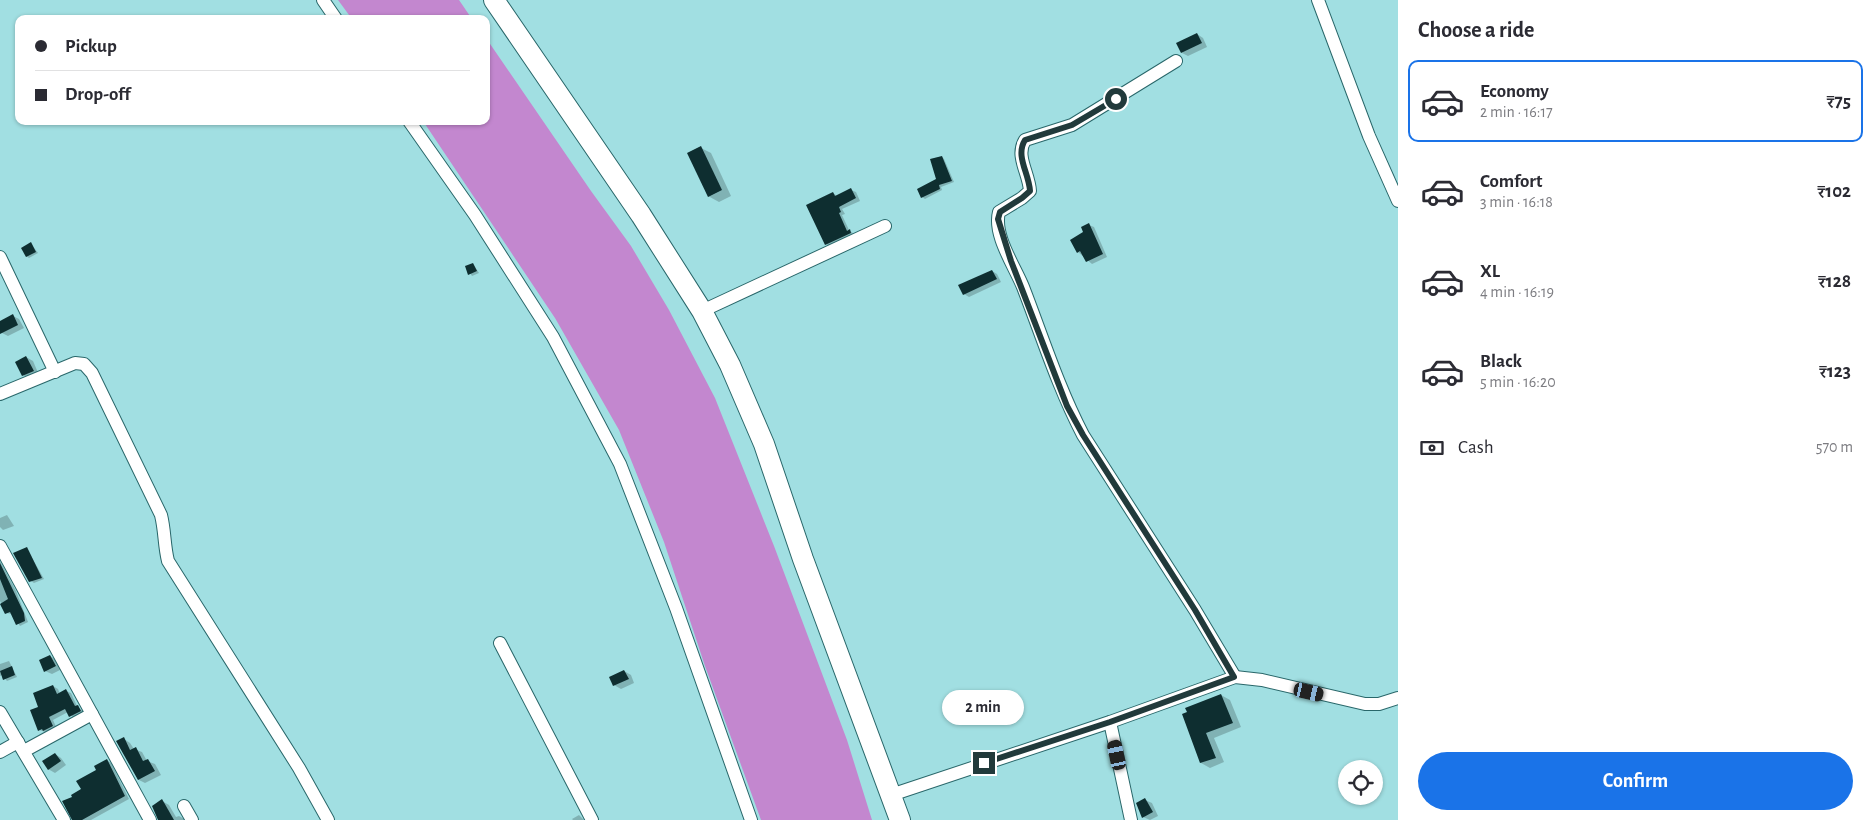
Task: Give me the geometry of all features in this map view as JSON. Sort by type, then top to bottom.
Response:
[{"type":"main road","points":[[494,0],[641,215],[702,311],[730,365],[764,444],[803,559],[900,820]]},
{"type":"street","points":[[323,0],[333,15]]},
{"type":"street","points":[[1318,0],[1368,136],[1398,201]]},
{"type":"street","points":[[1176,61],[1078,122],[1025,140],[1020,147],[1020,155],[1030,191],[1000,212],[998,219],[1011,261],[1067,406],[1083,435],[1195,610],[1234,677]]},
{"type":"street","points":[[412,125],[475,215],[553,337],[620,464],[676,608],[751,820]]},
{"type":"street","points":[[702,311],[885,226]]},
{"type":"street","points":[[0,257],[55,372]]},
{"type":"street","points":[[0,394],[75,363],[84,364],[92,374],[161,515],[165,530],[164,545],[168,560],[299,768],[328,820]]},
{"type":"street","points":[[0,546],[150,820]]},
{"type":"street","points":[[500,643],[592,820]]},
{"type":"street","points":[[891,795],[1110,722],[1234,677],[1262,680],[1365,704],[1379,704],[1398,698]]},
{"type":"street","points":[[0,712],[64,820]]},
{"type":"street","points":[[0,752],[21,746],[92,714]]},
{"type":"street","points":[[1110,722],[1132,820]]},
{"type":"street","points":[[184,806],[192,820]]},
{"type":"shaded area","points":[[338,0],[459,0],[469,15],[349,15]]},
{"type":"shaded area","points":[[490,44],[631,246],[669,310],[715,398],[774,546],[847,740],[872,820],[761,820],[705,666],[664,542],[619,430],[555,318],[426,125],[490,125]]},
{"type":"building","points":[[1197,33],[1202,43],[1181,53],[1176,43]]},
{"type":"building","points":[[701,146],[722,190],[708,197],[687,153]]},
{"type":"building","points":[[942,156],[952,181],[939,185],[940,189],[921,198],[917,189],[936,179],[930,159]]},
{"type":"building","points":[[851,188],[856,198],[839,207],[841,212],[839,213],[847,231],[850,229],[851,233],[825,245],[806,205],[833,192],[835,196]]},
{"type":"building","points":[[1089,223],[1103,254],[1086,262],[1080,251],[1077,253],[1070,240],[1083,232],[1081,227]]},
{"type":"building","points":[[31,242],[36,252],[26,257],[21,248]]},
{"type":"building","points":[[473,263],[477,271],[468,275],[465,266]]},
{"type":"building","points":[[992,270],[997,279],[963,295],[958,285]]},
{"type":"building","points":[[13,314],[18,325],[0,334],[0,321]]},
{"type":"building","points":[[26,356],[34,371],[22,376],[15,362]]},
{"type":"building","points":[[27,547],[42,578],[29,582],[13,553]]},
{"type":"building","points":[[0,563],[24,613],[25,621],[16,625],[10,612],[5,614],[0,604],[8,599],[0,579]]},
{"type":"building","points":[[50,655],[56,666],[44,672],[39,660]]},
{"type":"building","points":[[12,666],[15,675],[3,680],[0,671]]},
{"type":"building","points":[[624,670],[629,679],[613,686],[609,677]]},
{"type":"building","points":[[53,685],[57,694],[66,689],[75,706],[78,705],[81,711],[69,717],[65,709],[49,717],[53,726],[43,731],[42,729],[38,731],[30,710],[38,707],[33,693]]},
{"type":"building","points":[[1221,694],[1233,723],[1206,733],[1216,758],[1200,763],[1182,714],[1187,712],[1185,708]]},
{"type":"building","points":[[124,737],[130,750],[136,747],[143,761],[148,759],[155,771],[138,780],[116,741]]},
{"type":"building","points":[[55,753],[61,761],[48,770],[42,761]]},
{"type":"building","points":[[107,759],[125,796],[82,820],[72,820],[62,801],[72,797],[71,795],[81,789],[76,781],[96,770],[94,766]]},
{"type":"building","points":[[1145,798],[1153,812],[1142,818],[1136,803]]},
{"type":"building","points":[[162,799],[174,820],[158,820],[152,806]]},
{"type":"route","points":[[984,763],[1110,722],[1234,677],[1195,610],[1083,435],[1067,406],[1022,284],[1002,237],[998,219],[1000,212],[1030,191],[1020,155],[1020,147],[1025,140],[1072,125],[1104,108],[1116,99]]}]
